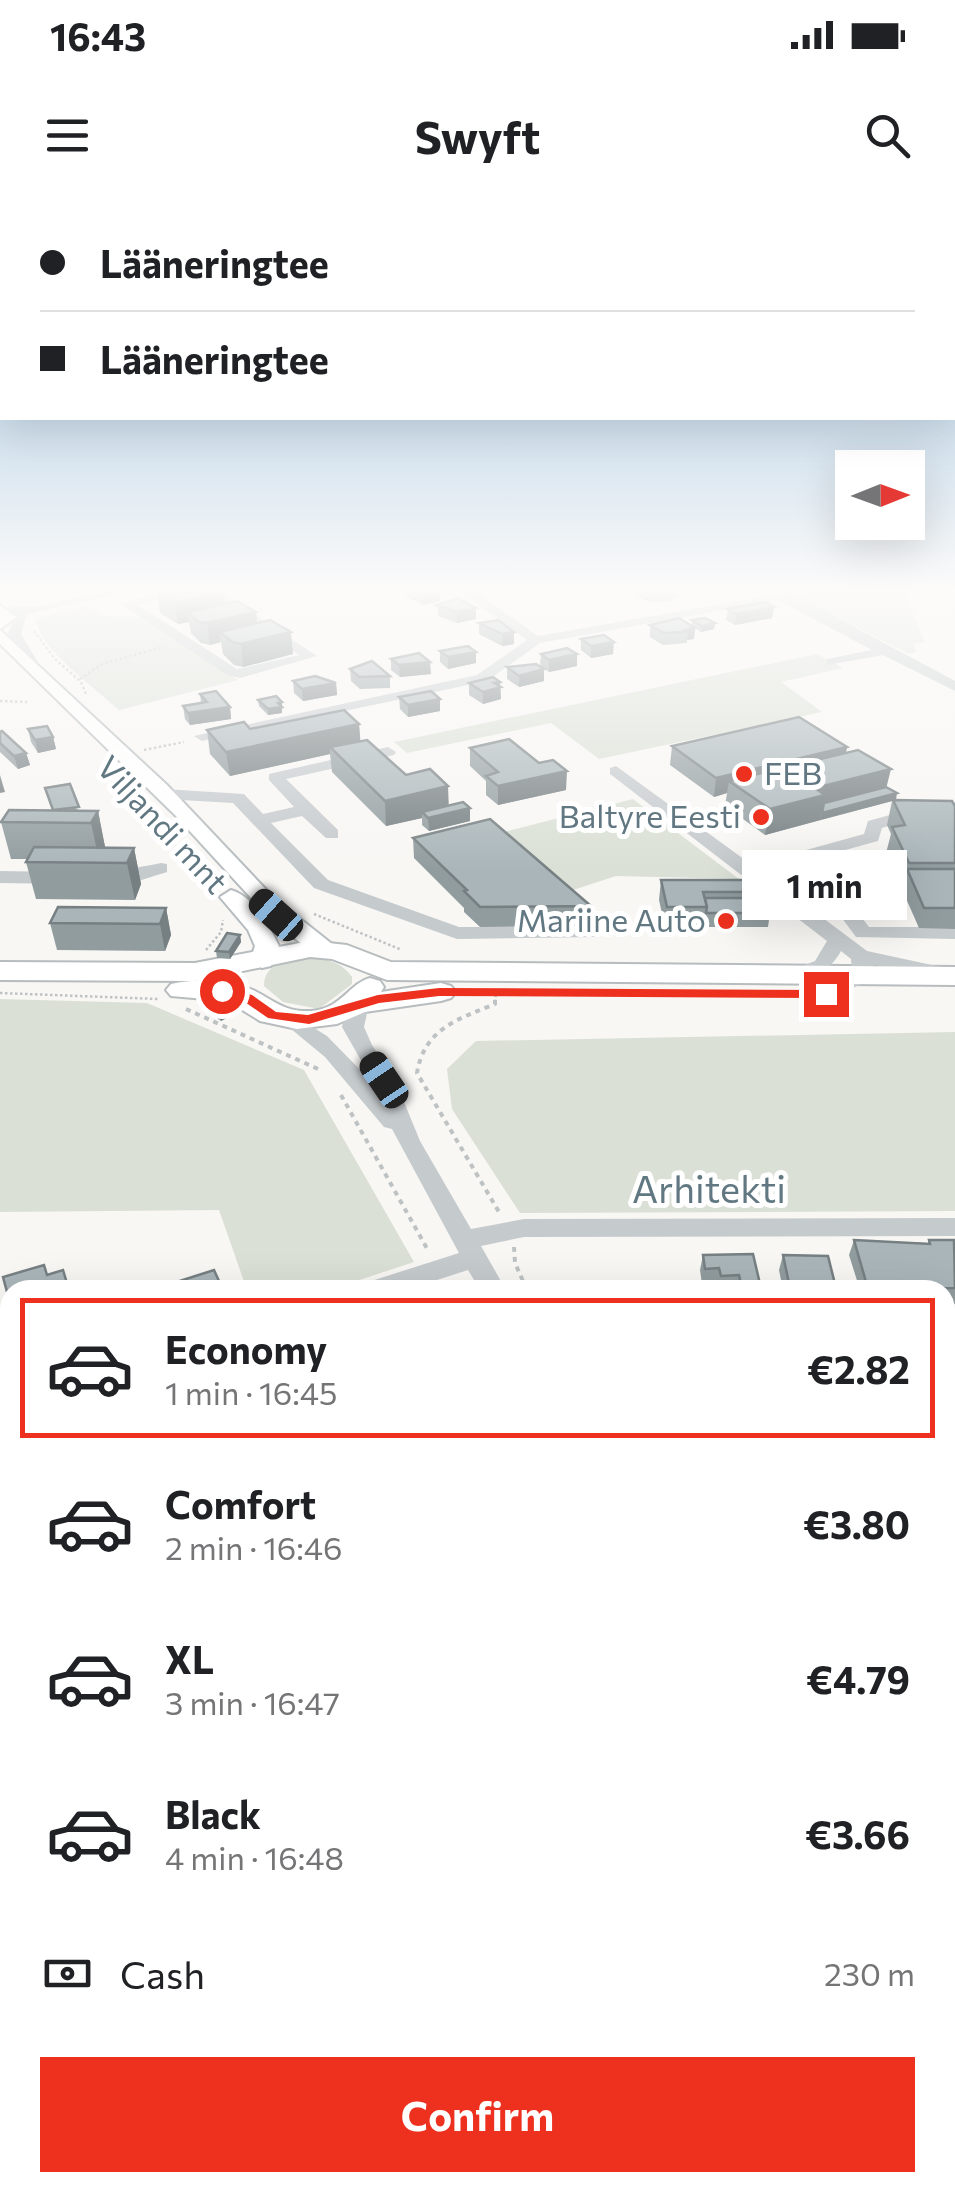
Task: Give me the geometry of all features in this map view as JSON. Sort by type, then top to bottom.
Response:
[{"type":"highway","points":[[0,971],[194,972],[262,961],[298,950],[324,949],[387,971],[794,976],[861,966],[955,976]]},
{"type":"highway","points":[[242,1010],[248,976],[262,961]]},
{"type":"highway","points":[[358,1004],[371,984],[363,964]]},
{"type":"highway","points":[[0,986],[222,991],[242,1010],[290,1019],[328,1017],[358,1004],[439,992],[955,993]]},
{"type":"main road","name":"Viljandi mnt","points":[[35,685],[259,928],[267,946],[262,961]]},
{"type":"main road","name":"Viljandi mnt","points":[[39,685],[164,794],[294,931],[324,949]]},
{"type":"street","points":[[202,736],[448,685]]},
{"type":"street","points":[[332,834],[275,777],[388,752]]},
{"type":"street","points":[[616,772],[837,941],[861,966],[826,994]]},
{"type":"street","points":[[164,794],[226,795],[242,803],[321,884],[457,933],[588,933]]},
{"type":"street","points":[[192,822],[199,808],[211,803],[242,803]]},
{"type":"street","points":[[258,820],[306,810]]},
{"type":"street","points":[[747,872],[872,837],[874,825],[897,818],[952,818],[955,822]]},
{"type":"street","points":[[805,856],[863,933]]},
{"type":"street","points":[[0,863],[80,861],[161,868],[128,878],[0,878]]},
{"type":"street","points":[[794,976],[823,965],[837,941],[863,933],[955,933]]},
{"type":"street","points":[[358,1004],[354,1028],[384,1080],[408,1141],[486,1280]]},
{"type":"street","points":[[290,1019],[316,1035],[339,1057],[408,1141]]},
{"type":"street","name":"Arhitekti","points":[[406,1280],[438,1270],[508,1228],[955,1227]]},
{"type":"path","points":[[0,701],[27,702]]},
{"type":"path","points":[[140,750],[202,736]]},
{"type":"path","points":[[221,932],[234,936]]},
{"type":"path","points":[[0,993],[170,1002]]},
{"type":"path","points":[[496,999],[494,1004],[438,1029],[426,1040],[417,1073],[481,1176],[508,1228],[522,1280]]},
{"type":"path","points":[[187,1010],[328,1075]]},
{"type":"path","points":[[236,1032],[242,1010]]},
{"type":"path","points":[[336,1086],[438,1270]]},
{"type":"shaded area","points":[[90,685],[218,685],[119,710]]},
{"type":"shaded area","points":[[668,685],[785,685],[822,712],[599,759],[551,723],[407,753],[394,742]]},
{"type":"shaded area","points":[[633,799],[739,879],[616,876],[567,892],[500,833]]},
{"type":"shaded area","points":[[298,958],[335,963],[352,977],[352,984],[319,1009],[283,1002],[264,986],[265,979],[275,966]]},
{"type":"shaded area","points":[[0,999],[147,1003],[304,1070],[414,1262],[359,1280],[244,1280],[219,1210],[0,1212]]},
{"type":"shaded area","points":[[955,1032],[955,1211],[520,1213],[452,1109],[447,1069],[476,1041]]},
{"type":"building","points":[[472,685],[501,687],[483,692]]},
{"type":"building","points":[[216,691],[230,707],[188,713],[183,706],[207,702],[200,694]]},
{"type":"building","points":[[431,691],[440,699],[408,705],[399,697]]},
{"type":"building","points":[[276,696],[282,707],[268,709],[258,700]]},
{"type":"building","points":[[344,710],[359,724],[226,752],[207,730],[244,722],[250,729]]},
{"type":"building","points":[[799,717],[847,747],[716,778],[672,746]]},
{"type":"building","points":[[47,726],[53,737],[35,740],[28,729]]},
{"type":"building","points":[[2,731],[26,753],[14,756],[0,743]]},
{"type":"building","points":[[509,739],[539,763],[553,760],[567,771],[498,786],[486,776],[498,772],[470,748]]},
{"type":"building","points":[[367,740],[406,775],[430,769],[448,786],[385,801],[330,747]]},
{"type":"building","points":[[858,750],[891,769],[815,788],[825,795],[770,809],[729,781]]},
{"type":"building","points":[[70,784],[79,807],[53,810],[45,788]]},
{"type":"building","points":[[886,787],[897,793],[822,813],[824,803]]},
{"type":"building","points":[[893,800],[952,801],[955,863],[909,863],[892,827],[905,825]]},
{"type":"building","points":[[463,802],[470,808],[428,818],[422,812]]},
{"type":"building","points":[[9,810],[98,811],[91,823],[1,822]]},
{"type":"building","points":[[490,819],[591,906],[480,907],[413,838]]},
{"type":"building","points":[[34,847],[134,848],[127,863],[26,862]]},
{"type":"building","points":[[907,869],[955,869],[955,908],[924,908]]},
{"type":"building","points":[[661,880],[763,880],[767,892],[703,892],[707,907],[667,907]]},
{"type":"building","points":[[705,898],[766,898],[770,913],[706,913]]},
{"type":"building","points":[[58,907],[166,908],[160,924],[50,923]]},
{"type":"building","points":[[227,933],[240,935],[229,952],[216,951]]},
{"type":"building","points":[[212,994],[231,1008],[220,1013],[200,1000]]},
{"type":"building","points":[[854,1240],[930,1244],[929,1240],[954,1240],[955,1280],[865,1280]]},
{"type":"building","points":[[753,1254],[759,1280],[740,1280],[739,1275],[721,1276],[719,1268],[705,1269],[703,1255]]},
{"type":"building","points":[[783,1255],[828,1256],[834,1280],[788,1280]]},
{"type":"building","points":[[44,1265],[47,1275],[63,1270],[66,1280],[4,1280],[3,1277]]},
{"type":"building","points":[[214,1270],[218,1280],[183,1280]]},
{"type":"place","name":"FEB","points":[[744,774]]},
{"type":"place","name":"Baltyre Eesti","points":[[761,817]]},
{"type":"place","name":"Mariine Auto","points":[[726,921]]},
{"type":"route","points":[[222,991],[247,998],[273,1016],[309,1020],[378,999],[439,992],[826,994]]}]
